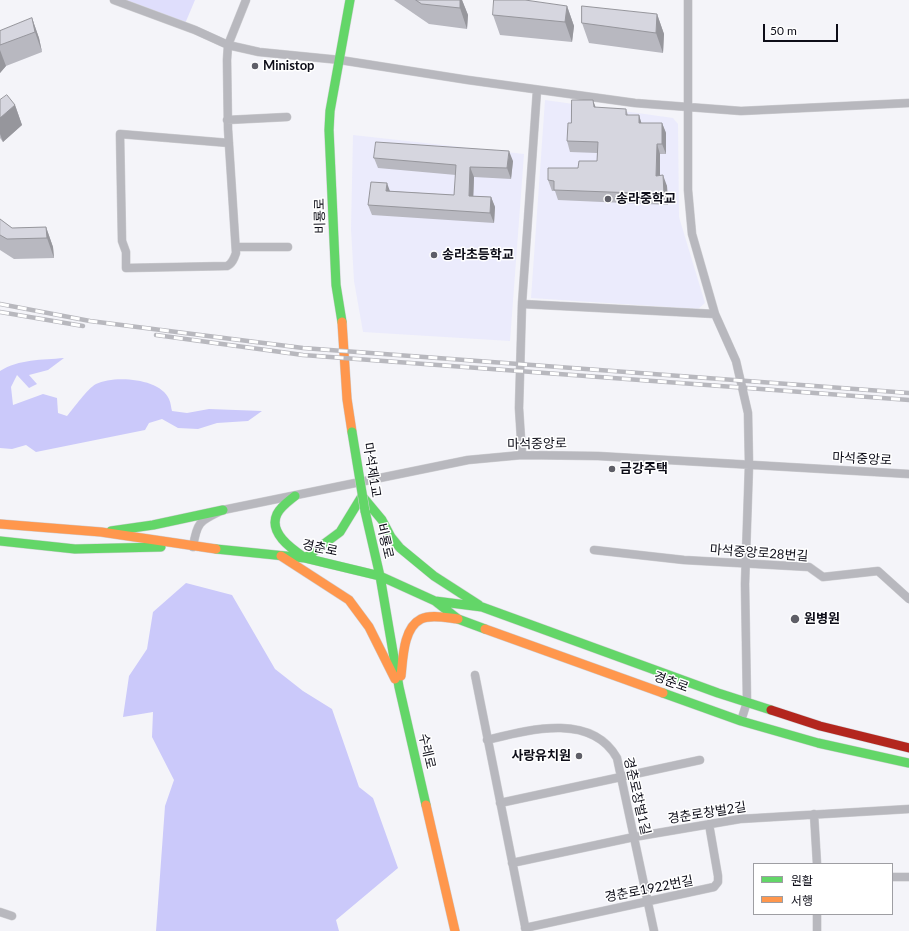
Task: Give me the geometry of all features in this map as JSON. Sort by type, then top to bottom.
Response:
[{"type":"street","points":[[114,0],[195,30],[228,45],[259,52],[340,60],[536,90],[689,108],[741,111],[909,103]]},
{"type":"street","points":[[228,143],[120,134],[122,241],[126,252],[126,268],[227,266],[230,265],[236,254],[228,143],[228,45],[246,0]]},
{"type":"street","name":"비룡로","points":[[350,0],[330,111],[329,130],[336,285],[343,332],[352,432]]},
{"type":"street","points":[[688,0],[689,108],[687,149],[689,210],[692,234],[715,314],[736,361],[748,413],[749,465],[745,564],[747,702],[740,721]]},
{"type":"street","points":[[522,455],[519,408],[522,304],[536,90]]},
{"type":"street","points":[[228,120],[287,117]]},
{"type":"street","points":[[236,247],[288,247]]},
{"type":"street","points":[[522,304],[715,314]]},
{"type":"street","name":"마석제1교","points":[[352,432],[365,511]]},
{"type":"street","name":"마석중앙로","points":[[193,547],[196,529],[204,519],[223,510],[468,460],[522,455],[598,456],[909,474]]},
{"type":"street","points":[[295,496],[280,509],[276,517],[278,533],[287,544],[305,558],[340,532],[362,496],[382,520],[391,537],[414,561],[434,576],[482,607]]},
{"type":"street","points":[[101,532],[153,525],[223,510]]},
{"type":"street","name":"비룡로","points":[[365,511],[380,576]]},
{"type":"street","name":"경춘로","points":[[0,524],[101,532],[193,547],[279,554],[305,558],[380,576],[435,601],[458,619],[740,721],[818,743],[909,763]]},
{"type":"street","name":"경춘로","points":[[0,541],[75,549],[193,547]]},
{"type":"street","name":"마석중앙로28번길","points":[[594,550],[745,564],[808,567],[823,577],[878,572],[909,599]]},
{"type":"street","points":[[279,554],[348,600],[358,609],[371,629],[380,652],[399,687]]},
{"type":"street","name":"수레로","points":[[380,576],[399,687],[455,931]]},
{"type":"street","name":"경춘로","points":[[435,601],[482,607],[747,702],[820,726],[909,748]]},
{"type":"street","points":[[399,687],[405,646],[411,630],[420,620],[431,617],[458,619]]},
{"type":"street","name":"경춘로1922번길","points":[[475,675],[525,930],[714,887],[718,882],[718,876],[709,824]]},
{"type":"street","name":"경춘로창벌1길","points":[[487,740],[518,732],[565,728],[588,732],[601,739],[612,748],[617,758],[654,931]]},
{"type":"street","points":[[500,803],[700,760]]},
{"type":"street","name":"경춘로창벌2길","points":[[512,863],[634,837],[740,819],[909,809]]},
{"type":"street","points":[[814,814],[817,863]]},
{"type":"street","points":[[893,877],[909,877]]},
{"type":"street","points":[[0,912],[11,916]]},
{"type":"street","points":[[817,915],[817,931]]},
{"type":"shaded area","points":[[114,0],[195,0],[184,26]]},
{"type":"shaded area","name":"송라중학교","points":[[545,100],[673,118],[678,124],[679,217],[705,303],[698,309],[531,298]]},
{"type":"shaded area","name":"송라초등학교","points":[[353,135],[524,154],[510,341],[363,332],[354,281],[351,229]]},
{"type":"shaded area","points":[[64,358],[48,370],[29,375],[37,384],[29,388],[17,375],[11,387],[13,405],[43,394],[57,398],[58,413],[67,416],[92,386],[104,381],[125,379],[147,383],[164,392],[169,399],[172,411],[187,413],[209,409],[262,411],[248,421],[217,423],[198,429],[178,428],[162,419],[149,423],[145,430],[36,452],[26,445],[12,449],[0,448],[0,371],[23,362]]},
{"type":"shaded area","points":[[186,583],[232,595],[275,669],[303,691],[332,709],[359,787],[373,798],[398,868],[336,920],[339,931],[156,931],[165,806],[174,780],[152,737],[153,712],[123,717],[129,676],[147,649],[153,612]]},
{"type":"building","points":[[416,0],[460,0],[460,8],[422,4]]},
{"type":"building","points":[[494,0],[525,0],[567,6],[565,22],[493,15]]},
{"type":"building","points":[[582,6],[657,14],[656,33],[582,23]]},
{"type":"building","points":[[32,18],[35,32],[0,45],[0,31]]},
{"type":"building","points":[[7,95],[15,105],[0,118],[0,100]]},
{"type":"building","points":[[572,100],[593,100],[594,107],[626,109],[626,115],[639,115],[639,123],[662,123],[662,144],[657,144],[656,176],[663,175],[664,194],[554,190],[554,181],[548,180],[548,168],[578,168],[579,161],[597,161],[598,142],[567,141],[568,123],[571,123]]},
{"type":"building","points":[[376,142],[509,151],[507,168],[470,167],[469,196],[491,197],[490,213],[368,205],[371,182],[387,183],[386,191],[454,195],[456,165],[374,158]]},
{"type":"building","points":[[0,219],[12,228],[46,227],[47,238],[7,239],[0,235]]},
{"type":"railway","points":[[0,304],[90,321],[303,348],[909,393]]},
{"type":"railway","points":[[0,312],[83,326]]},
{"type":"railway","points":[[156,335],[303,355],[909,400]]},
{"type":"traffic: fast","points":[[342,322],[336,285],[329,130],[330,111],[350,0]]},
{"type":"traffic: fast","points":[[352,432],[365,511]]},
{"type":"traffic: fast","points":[[295,496],[285,504],[277,514],[275,521],[276,528],[278,534],[283,540],[305,558],[340,532],[362,496],[382,520],[391,537],[400,548],[434,576],[479,605]]},
{"type":"traffic: fast","points":[[111,531],[153,525],[223,510]]},
{"type":"traffic: fast","points":[[365,511],[380,576],[399,687],[426,805]]},
{"type":"traffic: fast","points":[[0,541],[75,549],[161,547]]},
{"type":"traffic: fast","points":[[216,549],[305,558],[380,576],[435,601],[458,619],[485,629]]},
{"type":"traffic: fast","points":[[435,601],[482,607],[718,693],[771,710]]},
{"type":"traffic: fast","points":[[663,693],[741,721],[818,743],[909,763]]},
{"type":"traffic: slow","points":[[342,322],[347,399],[352,432]]},
{"type":"traffic: slow","points":[[0,524],[101,532],[216,549]]},
{"type":"traffic: slow","points":[[281,556],[349,600],[369,627],[395,679]]},
{"type":"traffic: slow","points":[[401,676],[405,644],[407,637],[415,623],[421,619],[429,617],[458,619]]},
{"type":"traffic: slow","points":[[485,629],[663,693]]},
{"type":"traffic: slow","points":[[426,805],[455,931]]},
{"type":"traffic: jam","points":[[771,710],[820,726],[909,748]]},
{"type":"place","name":"Ministop","points":[[255,66]]},
{"type":"place","name":"송라중학교","points":[[608,199]]},
{"type":"place","name":"송라초등학교","points":[[434,255]]},
{"type":"place","name":"금강주택","points":[[612,469]]},
{"type":"place","name":"원병원","points":[[795,619]]},
{"type":"place","name":"사랑유치원","points":[[579,756]]}]
